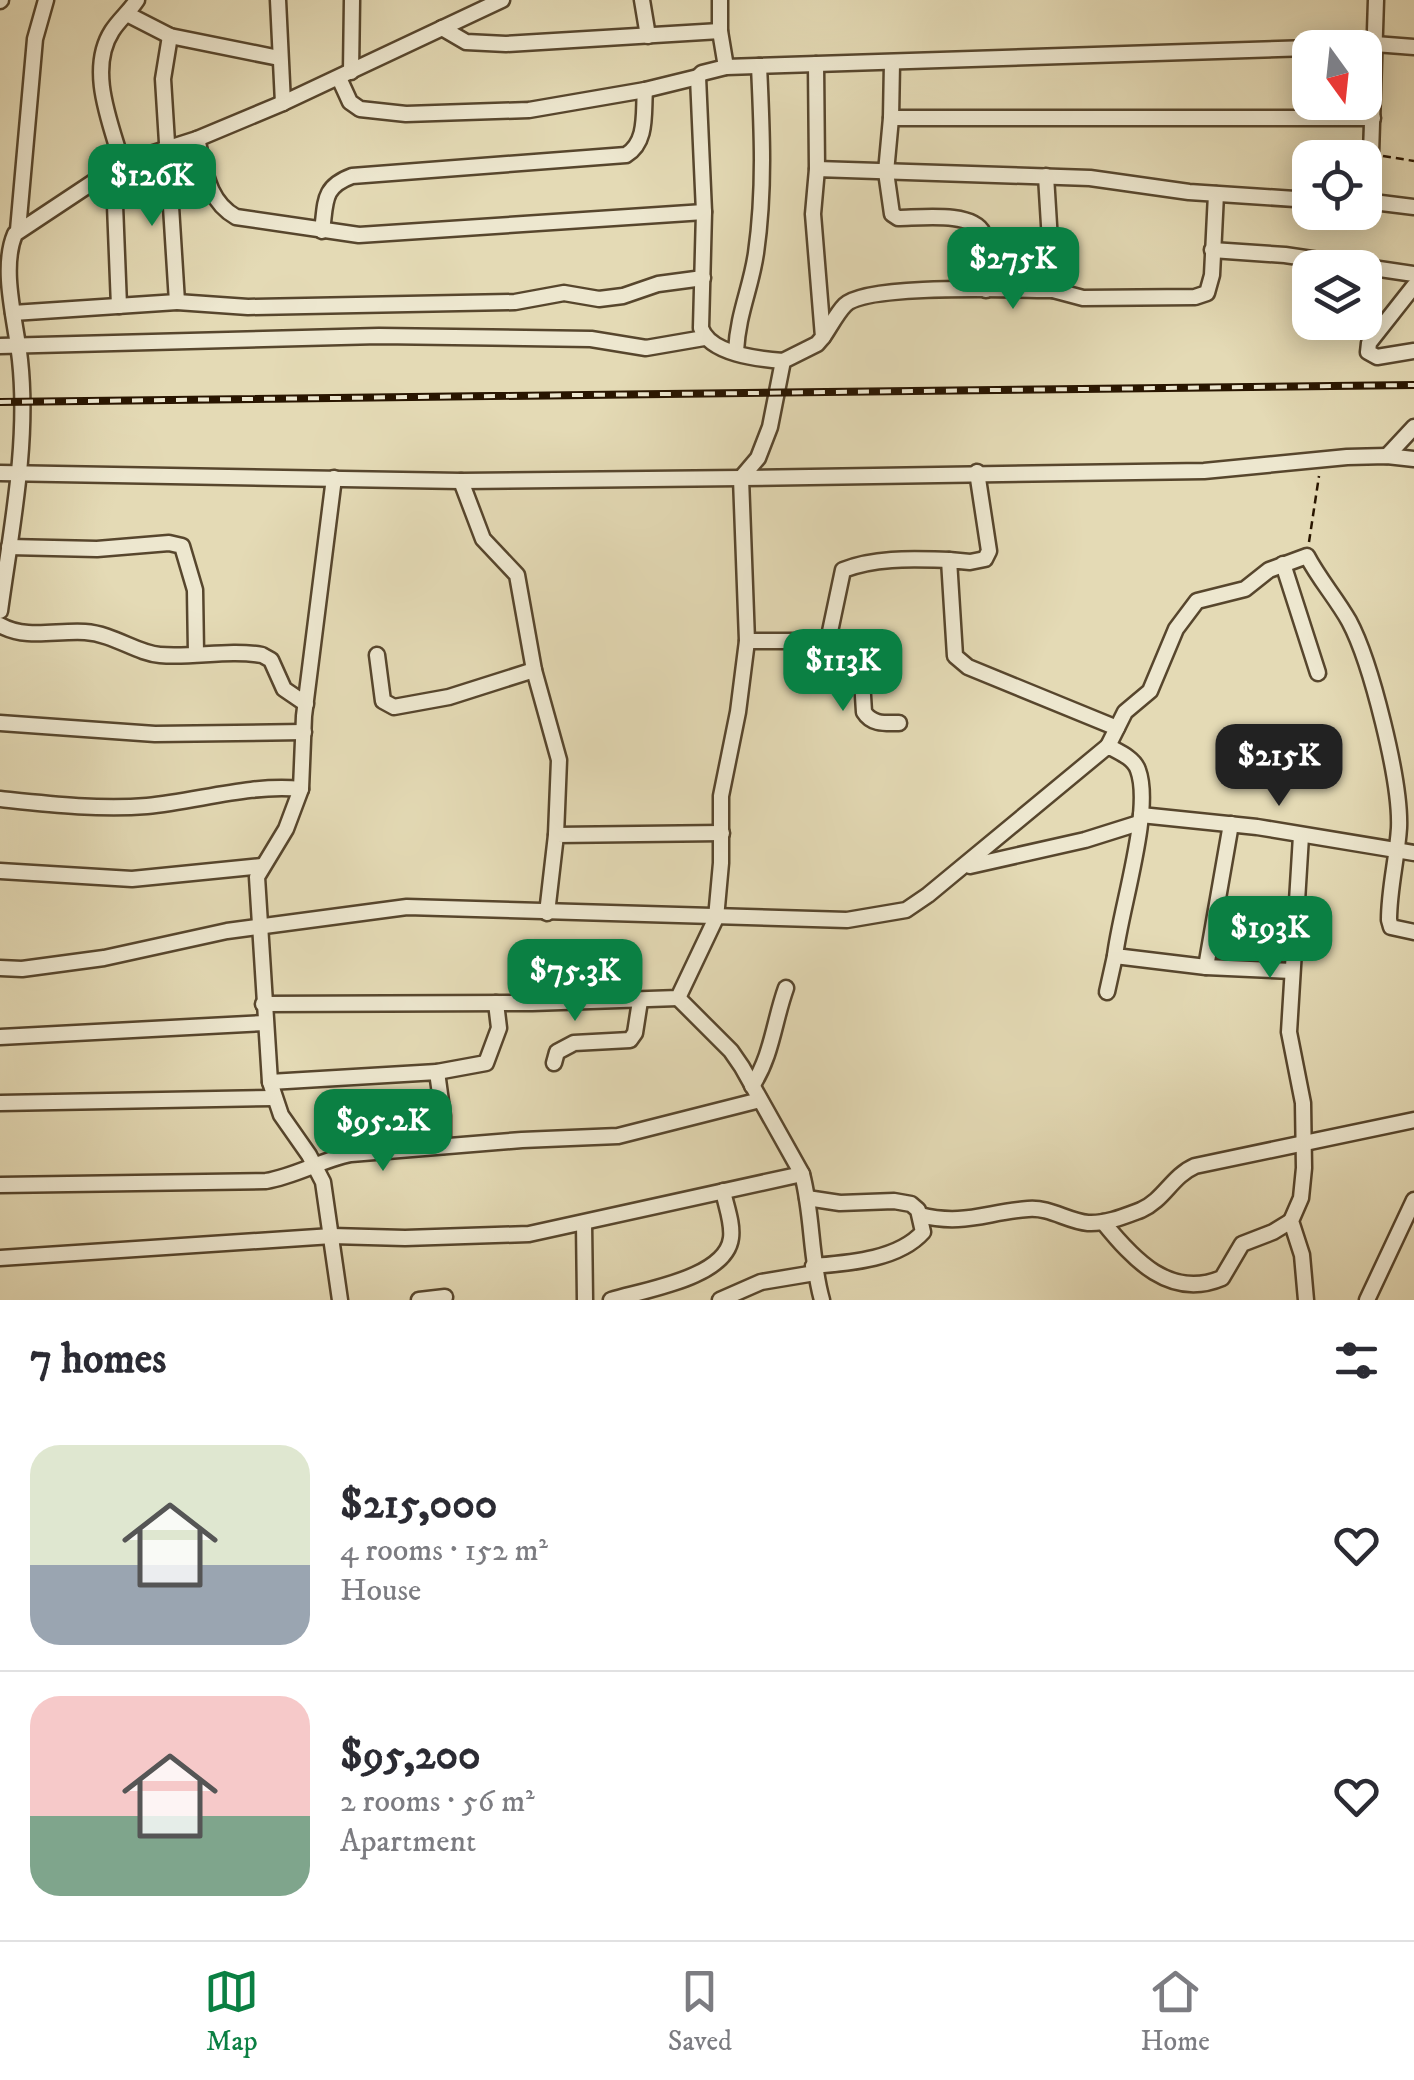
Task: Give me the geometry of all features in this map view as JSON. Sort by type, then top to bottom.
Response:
[{"type":"street","points":[[18,230],[35,39],[46,0]]},
{"type":"street","points":[[122,164],[101,70],[111,32],[138,0]]},
{"type":"street","points":[[278,0],[283,103]]},
{"type":"street","points":[[352,0],[345,75],[350,102],[360,109],[388,114],[529,110],[644,90],[726,67],[1292,49]]},
{"type":"street","points":[[0,612],[18,474],[22,402],[18,345],[3,253],[18,230],[122,164],[283,103],[502,0]]},
{"type":"street","points":[[642,0],[648,36]]},
{"type":"street","points":[[720,0],[726,67]]},
{"type":"street","points":[[1375,30],[1376,0]]},
{"type":"street","points":[[127,14],[170,36],[279,58]]},
{"type":"street","points":[[442,28],[466,42],[482,43],[720,32]]},
{"type":"street","points":[[170,36],[163,79],[178,302]]},
{"type":"street","points":[[1382,45],[1414,47]]},
{"type":"street","points":[[892,63],[886,172],[892,214],[898,218],[963,218],[977,224],[986,246],[986,290]]},
{"type":"street","points":[[816,64],[818,169],[813,214],[823,337]]},
{"type":"street","points":[[736,351],[737,323],[752,278],[761,204],[764,156],[759,66]]},
{"type":"street","points":[[698,77],[704,338]]},
{"type":"street","points":[[322,231],[327,192],[333,184],[352,176],[626,155],[635,150],[642,137],[644,90]]},
{"type":"street","points":[[890,118],[1292,118]]},
{"type":"street","points":[[196,139],[211,191],[225,211],[236,217],[322,231],[429,231],[704,212]]},
{"type":"street","points":[[818,169],[1090,178],[1292,199]]},
{"type":"street","points":[[107,173],[115,204],[119,306]]},
{"type":"street","points":[[1046,176],[1052,290]]},
{"type":"street","points":[[0,346],[255,337],[480,336],[591,338],[646,348],[704,338],[762,359],[783,360],[817,344],[846,304],[856,298],[916,291],[986,290],[1052,290],[1084,298],[1201,296],[1210,286],[1216,194]]},
{"type":"street","points":[[1382,203],[1414,207]]},
{"type":"street","points":[[1212,250],[1285,255],[1414,274]]},
{"type":"street","points":[[13,314],[178,302],[248,307],[515,302],[553,293],[599,299],[658,284],[703,278]]},
{"type":"street","points":[[1414,286],[1369,343],[1368,352],[1377,357],[1414,352]]},
{"type":"street","points":[[678,998],[716,918],[721,796],[747,641],[741,478],[758,458],[766,438],[783,360]]},
{"type":"street","points":[[1387,456],[1414,427]]},
{"type":"street","points":[[0,473],[462,481],[1204,471],[1387,456],[1414,459]]},
{"type":"street","points":[[828,641],[843,570],[904,558],[970,562],[985,558],[990,551],[977,472]]},
{"type":"street","points":[[334,478],[306,704],[301,789],[286,830],[257,877],[270,1082],[281,1115],[323,1182],[340,1300]]},
{"type":"street","points":[[462,481],[483,539],[516,575],[534,670],[560,760],[547,912]]},
{"type":"street","points":[[9,547],[96,549],[169,543],[182,546],[195,590],[196,652]]},
{"type":"street","points":[[0,968],[22,969],[104,958],[259,928],[407,908],[847,920],[906,910],[1108,746],[1124,712],[1150,691],[1176,629],[1197,600],[1244,589],[1282,564],[1307,556],[1350,624],[1368,677],[1391,758],[1398,800],[1389,920],[1391,926],[1414,932]]},
{"type":"street","points":[[949,560],[955,656],[968,667],[1117,728]]},
{"type":"street","points":[[1282,564],[1318,673]]},
{"type":"street","points":[[0,625],[23,634],[103,634],[162,656],[196,652],[268,656],[284,689],[306,704]]},
{"type":"street","points":[[747,641],[828,641],[860,664],[864,712],[868,718],[899,723]]},
{"type":"street","points":[[377,655],[383,701],[394,707],[449,697],[534,670]]},
{"type":"street","points":[[0,723],[155,734],[304,732]]},
{"type":"street","points":[[1107,992],[1140,819],[1138,770],[1131,760],[1108,746]]},
{"type":"street","points":[[0,800],[144,806],[256,788],[301,789]]},
{"type":"street","points":[[961,868],[1086,840],[1140,819],[1232,824],[1414,853]]},
{"type":"street","points":[[1206,968],[1232,824]]},
{"type":"street","points":[[556,835],[722,833]]},
{"type":"street","points":[[1103,1222],[1150,1273],[1166,1282],[1202,1286],[1222,1278],[1242,1244],[1291,1221],[1304,1184],[1303,1103],[1290,1032],[1301,836]]},
{"type":"street","points":[[0,872],[132,880],[262,866]]},
{"type":"street","points":[[1114,956],[1206,968],[1292,971]]},
{"type":"street","points":[[756,1093],[786,988]]},
{"type":"street","points":[[263,1004],[678,998],[731,1051],[802,1174],[814,1270],[822,1300]]},
{"type":"street","points":[[554,1063],[557,1052],[569,1044],[626,1041],[633,1037],[640,1001]]},
{"type":"street","points":[[270,1082],[437,1072],[486,1064],[498,1028],[496,1003]]},
{"type":"street","points":[[0,1038],[265,1023]]},
{"type":"street","points":[[437,1072],[443,1146]]},
{"type":"street","points":[[0,1186],[266,1181],[351,1154],[618,1136],[756,1093]]},
{"type":"street","points":[[0,1104],[274,1098]]},
{"type":"street","points":[[920,1215],[944,1221],[965,1220],[1040,1209],[1086,1223],[1103,1222],[1158,1200],[1182,1172],[1194,1166],[1414,1120]]},
{"type":"street","points":[[0,1258],[332,1236],[530,1234],[802,1174]]},
{"type":"street","points":[[611,1300],[708,1270],[726,1254],[731,1231],[724,1192]]},
{"type":"street","points":[[720,1300],[761,1282],[858,1262],[908,1244],[923,1232],[920,1215],[910,1204],[840,1203],[807,1198]]},
{"type":"street","points":[[1367,1300],[1412,1210]]},
{"type":"street","points":[[1291,1221],[1302,1254],[1306,1300]]},
{"type":"street","points":[[584,1223],[585,1300]]},
{"type":"street","points":[[419,1300],[444,1297]]},
{"type":"path","points":[[1382,156],[1414,161]]},
{"type":"path","points":[[1307,556],[1322,460]]},
{"type":"railway","points":[[0,402],[1414,385]]}]
